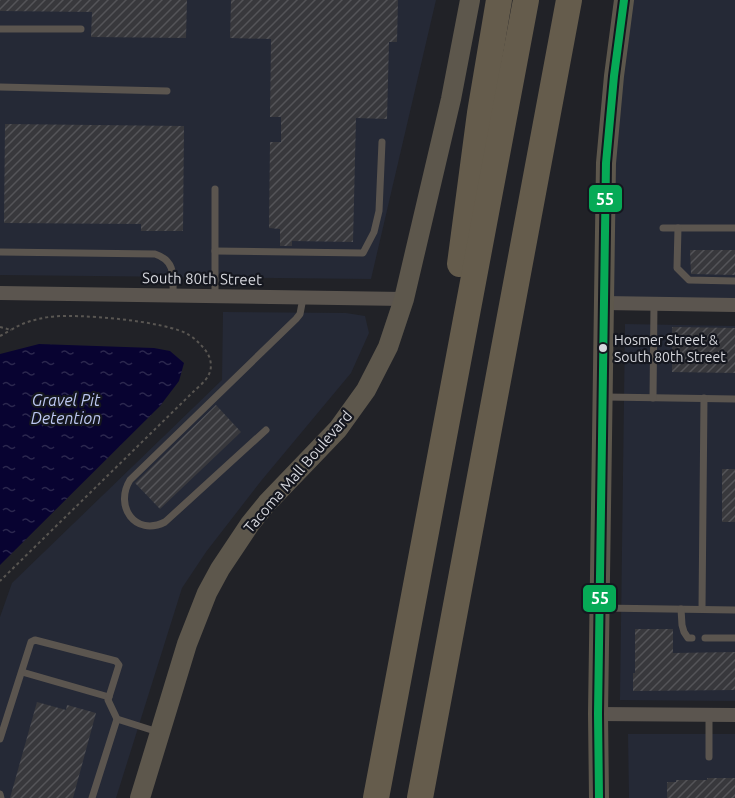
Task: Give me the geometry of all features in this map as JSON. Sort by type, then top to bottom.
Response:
[{"type":"highway","points":[[433,492],[468,203],[499,0]]},
{"type":"highway","points":[[376,798],[526,0]]},
{"type":"highway","points":[[420,798],[569,0]]},
{"type":"main road","name":"Tacoma Mall Boulevard","points":[[140,798],[187,644],[220,569],[267,503],[322,447],[353,410],[378,369],[388,347],[404,299],[451,99],[470,0]]},
{"type":"main road","points":[[599,798],[598,714],[606,164],[624,0]]},
{"type":"street","name":"South 80th Street","points":[[0,293],[404,299]]},
{"type":"street","points":[[604,303],[735,305]]},
{"type":"street","points":[[598,714],[735,715]]},
{"type":"lane","points":[[0,29],[81,29]]},
{"type":"lane","points":[[0,87],[167,91]]},
{"type":"lane","points":[[215,251],[363,253],[374,232],[379,211],[382,142]]},
{"type":"lane","points":[[215,189],[215,296]]},
{"type":"lane","points":[[663,228],[735,228]]},
{"type":"lane","points":[[678,228],[677,268],[689,280],[735,280]]},
{"type":"lane","points":[[0,252],[155,254],[166,259],[172,266],[173,295]]},
{"type":"lane","points":[[266,430],[165,522],[147,525],[133,520],[128,515],[123,499],[130,480],[296,319],[300,314],[303,297]]},
{"type":"lane","points":[[653,398],[654,304]]},
{"type":"lane","points":[[603,397],[735,399]]},
{"type":"lane","points":[[702,609],[705,398]]},
{"type":"lane","points":[[600,608],[735,610]]},
{"type":"lane","points":[[681,609],[684,632],[688,638],[692,638]]},
{"type":"lane","points":[[705,638],[735,638]]},
{"type":"lane","points":[[0,740],[31,642],[35,640],[116,661],[119,665],[108,700],[117,719],[92,798]]},
{"type":"lane","points":[[22,672],[110,697]]},
{"type":"lane","points":[[709,715],[709,757]]},
{"type":"lane","points":[[117,719],[160,732]]},
{"type":"path","points":[[0,336],[22,323],[51,317],[102,318],[174,328],[189,334],[201,345],[209,355],[212,366],[208,376],[0,581]]},
{"type":"path","points":[[0,327],[10,330]]},
{"type":"shaded area","points":[[0,0],[436,0],[371,279],[0,275]]},
{"type":"shaded area","points":[[624,0],[735,0],[735,305],[604,303]]},
{"type":"shaded area","points":[[223,312],[346,313],[365,316],[369,333],[351,373],[261,481],[206,552],[182,588],[116,798],[0,798],[0,617],[12,583],[222,380]]},
{"type":"shaded area","points":[[625,324],[735,326],[735,701],[620,700]]},
{"type":"shaded area","points":[[628,734],[735,734],[735,798],[629,798]]},
{"type":"water","name":"Gravel Pit Detention","points":[[39,344],[154,348],[170,351],[184,363],[179,381],[160,406],[0,565],[0,354]]},
{"type":"building","points":[[0,0],[187,0],[186,38],[91,37],[92,12],[0,11]]},
{"type":"building","points":[[231,0],[398,0],[397,42],[389,42],[387,119],[356,118],[353,242],[292,241],[292,246],[280,246],[280,229],[269,228],[270,142],[281,142],[281,117],[270,117],[271,39],[230,38]]},
{"type":"building","points":[[5,124],[184,126],[183,231],[141,231],[141,224],[4,223]]},
{"type":"building","points":[[690,250],[735,250],[735,275],[691,274]]},
{"type":"building","points":[[672,327],[735,328],[735,373],[672,372]]},
{"type":"building","points":[[216,405],[241,432],[160,509],[135,483]]},
{"type":"building","points":[[722,469],[735,469],[735,522],[722,522]]},
{"type":"building","points":[[635,629],[673,629],[673,653],[735,652],[735,690],[633,691]]},
{"type":"building","points":[[37,702],[66,710],[67,705],[96,713],[73,798],[10,798]]},
{"type":"building","points":[[707,778],[735,778],[735,798],[667,798],[667,782],[707,780]]},
{"type":"transit line","name":"55","points":[[599,798],[598,714],[606,163],[624,0]]},
{"type":"place","name":"Hosmer Street & South 80th Street","points":[[603,348]]}]
